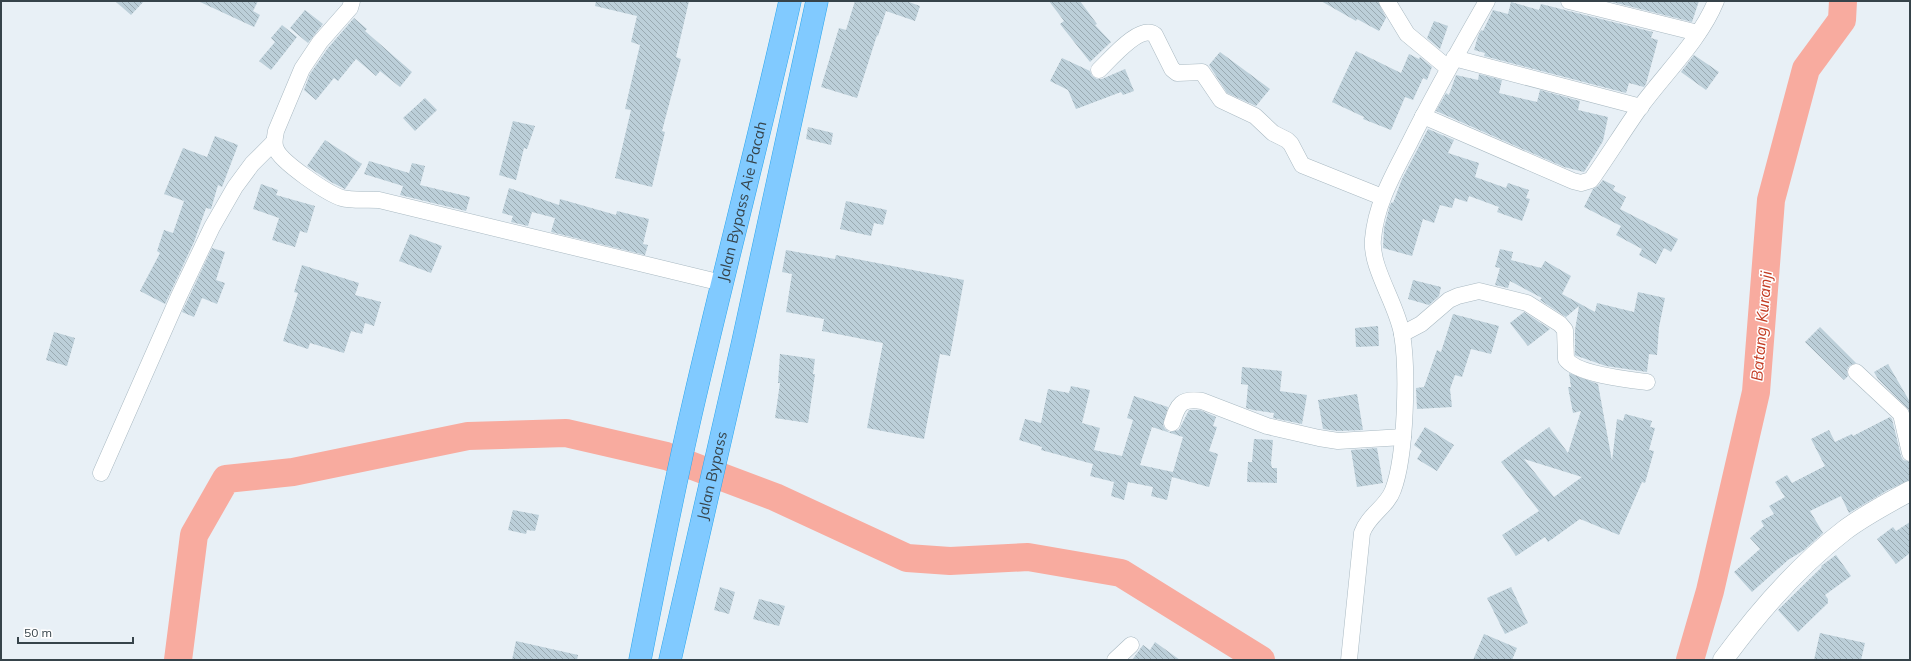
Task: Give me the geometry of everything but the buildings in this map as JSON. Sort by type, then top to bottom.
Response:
[{"type":"highway","name":"Jalan Bypass Aie Pacah","points":[[640,660],[663,541],[694,400],[790,1]]},
{"type":"highway","name":"Jalan Bypass","points":[[670,660],[697,546],[817,1]]},
{"type":"street","points":[[352,1],[350,8],[320,42],[302,69],[281,115],[274,142],[276,151],[282,158],[317,185],[342,198],[379,200],[722,284]]},
{"type":"street","points":[[1387,1],[1407,34],[1451,63],[1640,107]]},
{"type":"street","points":[[1349,660],[1361,555],[1362,533],[1365,524],[1390,498],[1394,489],[1400,462],[1402,437],[1404,396],[1402,334],[1392,301],[1373,250],[1375,225],[1382,197],[1451,63],[1487,1]]},
{"type":"street","points":[[1569,1],[1698,33]]},
{"type":"street","points":[[1423,116],[1581,183],[1591,180],[1640,107],[1711,15],[1716,1]]},
{"type":"street","points":[[1099,70],[1131,40],[1145,32],[1152,32],[1155,35],[1172,69],[1177,73],[1202,72],[1221,100],[1255,116],[1273,133],[1287,140],[1291,144],[1302,165],[1382,197]]},
{"type":"street","points":[[101,473],[179,296],[212,227],[235,187],[252,164],[274,142]]},
{"type":"street","points":[[1402,334],[1421,324],[1449,300],[1458,296],[1479,292],[1527,303],[1560,324],[1565,330],[1566,359],[1573,365],[1610,377],[1647,382]]},
{"type":"street","points":[[1856,372],[1900,414],[1910,453]]},
{"type":"street","points":[[1172,423],[1176,409],[1181,403],[1192,399],[1202,401],[1267,426],[1319,438],[1338,441],[1402,437]]},
{"type":"street","points":[[1723,660],[1755,616],[1810,560],[1846,530],[1910,491]]},
{"type":"street","points":[[1114,660],[1131,645]]},
{"type":"waterway","name":"Batang Kuranji","points":[[1690,660],[1710,591],[1756,392],[1771,200],[1806,69],[1842,20],[1843,1]]},
{"type":"waterway","points":[[178,660],[194,535],[226,479],[293,472],[468,436],[566,433],[666,456],[775,497],[907,558],[950,561],[1028,557],[1121,573],[1261,660]]}]
